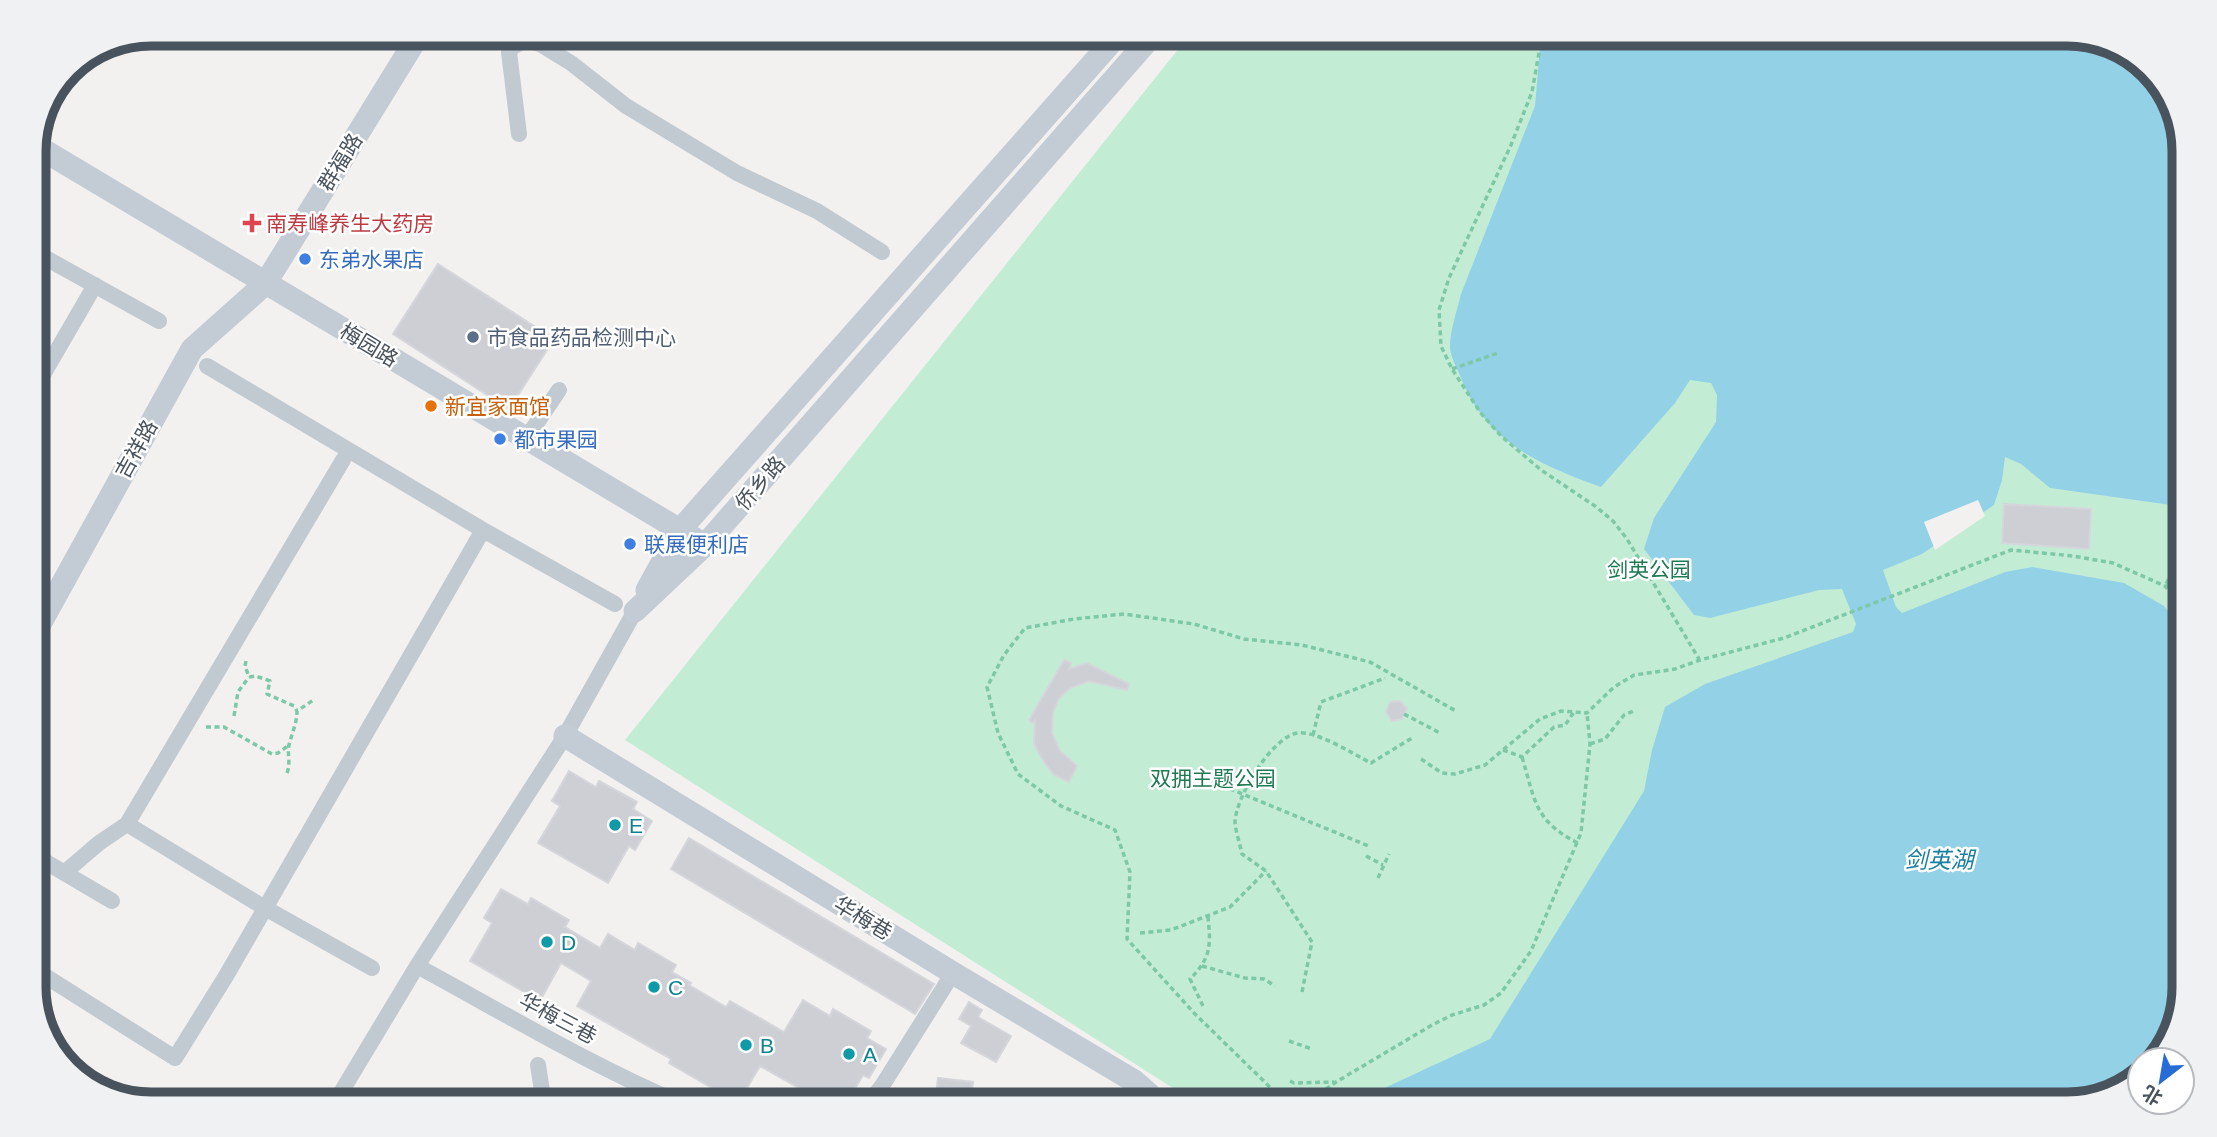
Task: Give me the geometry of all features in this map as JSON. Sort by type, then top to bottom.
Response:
[{"type":"street","name":"群福路","points":[[265,284],[412,46]]},
{"type":"street","points":[[514,46],[509,52],[519,134]]},
{"type":"street","points":[[543,46],[571,63],[626,106],[737,173],[817,211],[882,252]]},
{"type":"street","name":"侨乡路","points":[[625,607],[680,530],[1109,46]]},
{"type":"street","name":"侨乡路","points":[[625,607],[705,545],[1144,46]]},
{"type":"street","name":"梅园路","points":[[46,152],[705,545]]},
{"type":"street","points":[[46,258],[159,321]]},
{"type":"street","name":"吉祥路","points":[[46,612],[192,349],[265,284]]},
{"type":"street","points":[[46,370],[95,285]]},
{"type":"street","points":[[207,366],[483,530],[625,607],[565,736],[417,965],[341,1092]]},
{"type":"street","points":[[530,433],[559,390]]},
{"type":"street","points":[[64,873],[99,843],[127,824],[343,460]]},
{"type":"street","points":[[46,977],[175,1058],[265,908],[483,530]]},
{"type":"street","name":"华梅巷","points":[[565,736],[1135,1081],[1147,1092]]},
{"type":"street","points":[[127,824],[265,908],[372,968]]},
{"type":"street","points":[[46,862],[112,901]]},
{"type":"street","name":"华梅三巷","points":[[417,965],[552,1040],[654,1092]]},
{"type":"street","points":[[877,1092],[953,973]]},
{"type":"street","points":[[538,1065],[542,1092]]},
{"type":"path","points":[[1540,46],[1532,92],[1511,145],[1449,278],[1439,310],[1441,345],[1452,369],[1480,412],[1501,436],[1541,470],[1595,506],[1613,521],[1627,538],[1700,660]]},
{"type":"path","points":[[1452,369],[1498,353]]},
{"type":"path","points":[[1421,759],[1442,773],[1455,774],[1485,765],[1541,719],[1561,711],[1587,713],[1614,687],[1634,675],[1675,668],[1784,638],[2011,550],[2073,556],[2113,564],[2165,586],[2172,586]]},
{"type":"path","points":[[2165,586],[2172,573]]},
{"type":"path","points":[[2165,586],[2172,593]]},
{"type":"path","points":[[1275,1092],[1195,1014],[1127,940],[1130,872],[1115,830],[1060,806],[1018,774],[998,733],[988,687],[1004,655],[1025,628],[1124,614],[1195,624],[1244,639],[1302,645],[1370,662],[1456,711]]},
{"type":"path","points":[[246,661],[249,677]]},
{"type":"path","points":[[234,716],[238,692],[249,677],[256,676],[270,681],[267,694],[294,706],[298,711]]},
{"type":"path","points":[[1313,735],[1321,702],[1385,678]]},
{"type":"path","points":[[287,773],[290,766],[288,746],[298,711],[316,699]]},
{"type":"path","points":[[1590,744],[1605,739],[1624,715],[1636,710]]},
{"type":"path","points":[[1522,757],[1554,727],[1565,725],[1574,712]]},
{"type":"path","points":[[1322,1092],[1432,1025],[1452,1015],[1484,1005],[1501,993],[1531,951],[1585,828],[1590,744],[1587,713]]},
{"type":"path","points":[[1404,714],[1440,733]]},
{"type":"path","points":[[205,727],[224,727],[272,754],[288,746]]},
{"type":"path","points":[[1302,992],[1312,942],[1266,871],[1242,854],[1235,822],[1242,793],[1257,768],[1276,746],[1295,733],[1313,735],[1371,763],[1412,738]]},
{"type":"path","points":[[1503,750],[1522,757]]},
{"type":"path","points":[[1522,757],[1539,813],[1560,834],[1578,843]]},
{"type":"path","points":[[1206,779],[1371,847]]},
{"type":"path","points":[[1378,878],[1389,854]]},
{"type":"path","points":[[1366,856],[1384,865]]},
{"type":"path","points":[[1140,933],[1171,930],[1230,907],[1266,871]]},
{"type":"path","points":[[1203,1006],[1190,979],[1202,967],[1208,954],[1208,917]]},
{"type":"path","points":[[1202,967],[1245,978],[1264,979],[1275,986]]},
{"type":"path","points":[[1289,1041],[1312,1049]]},
{"type":"path","points":[[1290,1080],[1294,1083],[1336,1082]]},
{"type":"green space","name":"剑英公园","points":[[1181,46],[2067,46],[2101,51],[2136,71],[2161,104],[2171,143],[2172,987],[2168,1014],[2153,1046],[2126,1046],[2126,1072],[2107,1084],[2067,1092],[1179,1092],[625,740]]},
{"type":"water","name":"剑英湖","points":[[1540,46],[2067,46],[2101,51],[2113,56],[2146,81],[2166,116],[2171,143],[2171,504],[2050,488],[2021,464],[2005,457],[2002,480],[1994,505],[1922,554],[1883,570],[1896,607],[1902,613],[2005,572],[2032,567],[2124,583],[2164,606],[2172,615],[2171,1001],[2161,1033],[2153,1046],[2126,1046],[2126,1072],[2107,1084],[2067,1092],[1376,1092],[1490,1039],[1644,791],[1652,750],[1665,707],[1705,684],[1853,632],[1856,624],[1842,589],[1819,590],[1710,618],[1694,615],[1644,549],[1654,518],[1716,422],[1717,395],[1711,383],[1690,380],[1675,403],[1601,487],[1536,460],[1500,435],[1485,419],[1472,400],[1451,355],[1452,327],[1461,294],[1535,106]]},
{"type":"pier","points":[[1978,500],[1985,516],[1935,550],[1924,522]]},
{"type":"building","name":"市食品药品检测中心","points":[[438,264],[554,339],[509,409],[393,334]]},
{"type":"building","points":[[2004,504],[2091,509],[2089,549],[2002,543]]},
{"type":"building","points":[[1064,660],[1071,663],[1069,669],[1087,663],[1129,684],[1127,690],[1089,681],[1070,688],[1059,698],[1053,713],[1052,733],[1060,751],[1077,766],[1069,782],[1054,775],[1044,762],[1034,744],[1035,720],[1032,723],[1029,720]]},
{"type":"building","points":[[1400,701],[1407,708],[1402,719],[1392,721],[1386,712],[1390,702]]},
{"type":"building","name":"E","points":[[569,771],[596,787],[599,781],[637,802],[633,809],[652,821],[635,850],[629,846],[608,883],[538,843],[560,806],[552,801]]},
{"type":"building","points":[[689,838],[934,984],[915,1014],[671,869]]},
{"type":"building","points":[[501,889],[528,904],[531,898],[569,920],[565,927],[600,948],[608,934],[635,950],[638,943],[676,965],[672,972],[691,983],[689,985],[726,1007],[730,1001],[784,1032],[803,1000],[830,1016],[833,1009],[871,1031],[867,1038],[886,1049],[869,1078],[863,1075],[853,1092],[806,1092],[760,1066],[745,1092],[719,1092],[669,1063],[671,1059],[577,1006],[591,981],[561,963],[540,1001],[470,961],[492,923],[484,918]]},
{"type":"building","points":[[969,1002],[982,1010],[978,1017],[1011,1036],[996,1062],[961,1043],[971,1026],[959,1019]]},
{"type":"building","points":[[938,1078],[973,1082],[972,1092],[936,1092]]},
{"type":"place","name":"南寿峰养生大药房","points":[[252,223]]},
{"type":"place","name":"东弟水果店","points":[[305,259]]},
{"type":"place","name":"市食品药品检测中心","points":[[473,337]]},
{"type":"place","name":"新宜家面馆","points":[[431,406]]},
{"type":"place","name":"都市果园","points":[[500,439]]},
{"type":"place","name":"联展便利店","points":[[630,544]]},
{"type":"place","name":"E","points":[[615,825]]},
{"type":"place","name":"D","points":[[547,942]]},
{"type":"place","name":"C","points":[[654,987]]},
{"type":"place","name":"B","points":[[746,1045]]},
{"type":"place","name":"A","points":[[849,1054]]},
{"type":"park label","name":"双拥主题公园","points":[[1213,778]]}]
